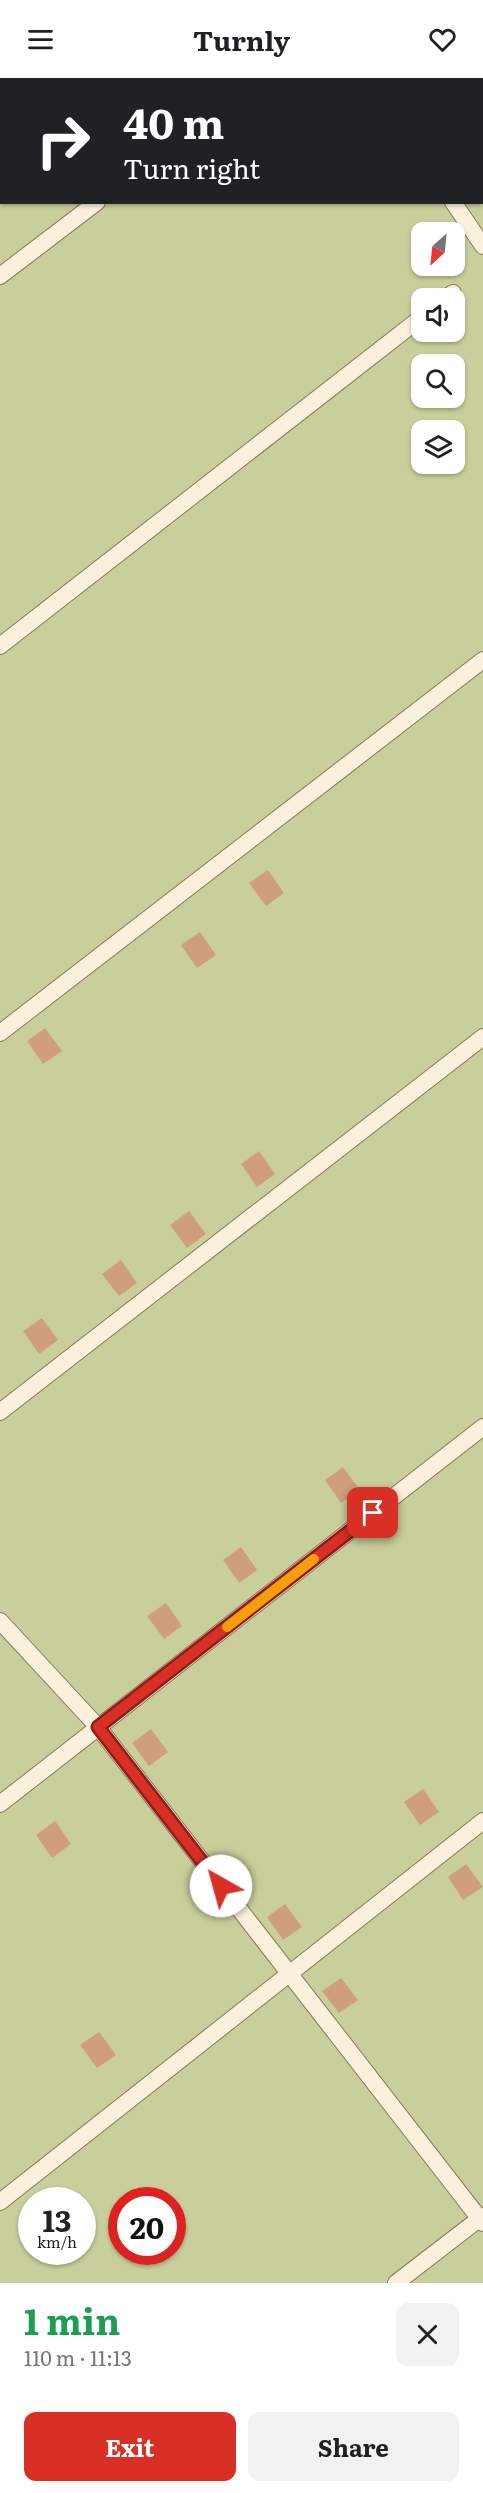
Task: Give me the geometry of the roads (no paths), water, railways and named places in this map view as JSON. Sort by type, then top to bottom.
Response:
[{"type":"lane","points":[[0,276],[94,204]]},
{"type":"lane","points":[[454,204],[483,246]]},
{"type":"lane","points":[[0,646],[411,326]]},
{"type":"lane","points":[[0,1033],[483,660]]},
{"type":"lane","points":[[0,1412],[483,1037]]},
{"type":"lane","points":[[0,1804],[483,1427]]},
{"type":"lane","points":[[0,1621],[98,1727],[482,2219],[396,2283]]},
{"type":"lane","points":[[0,2202],[483,1821]]}]
